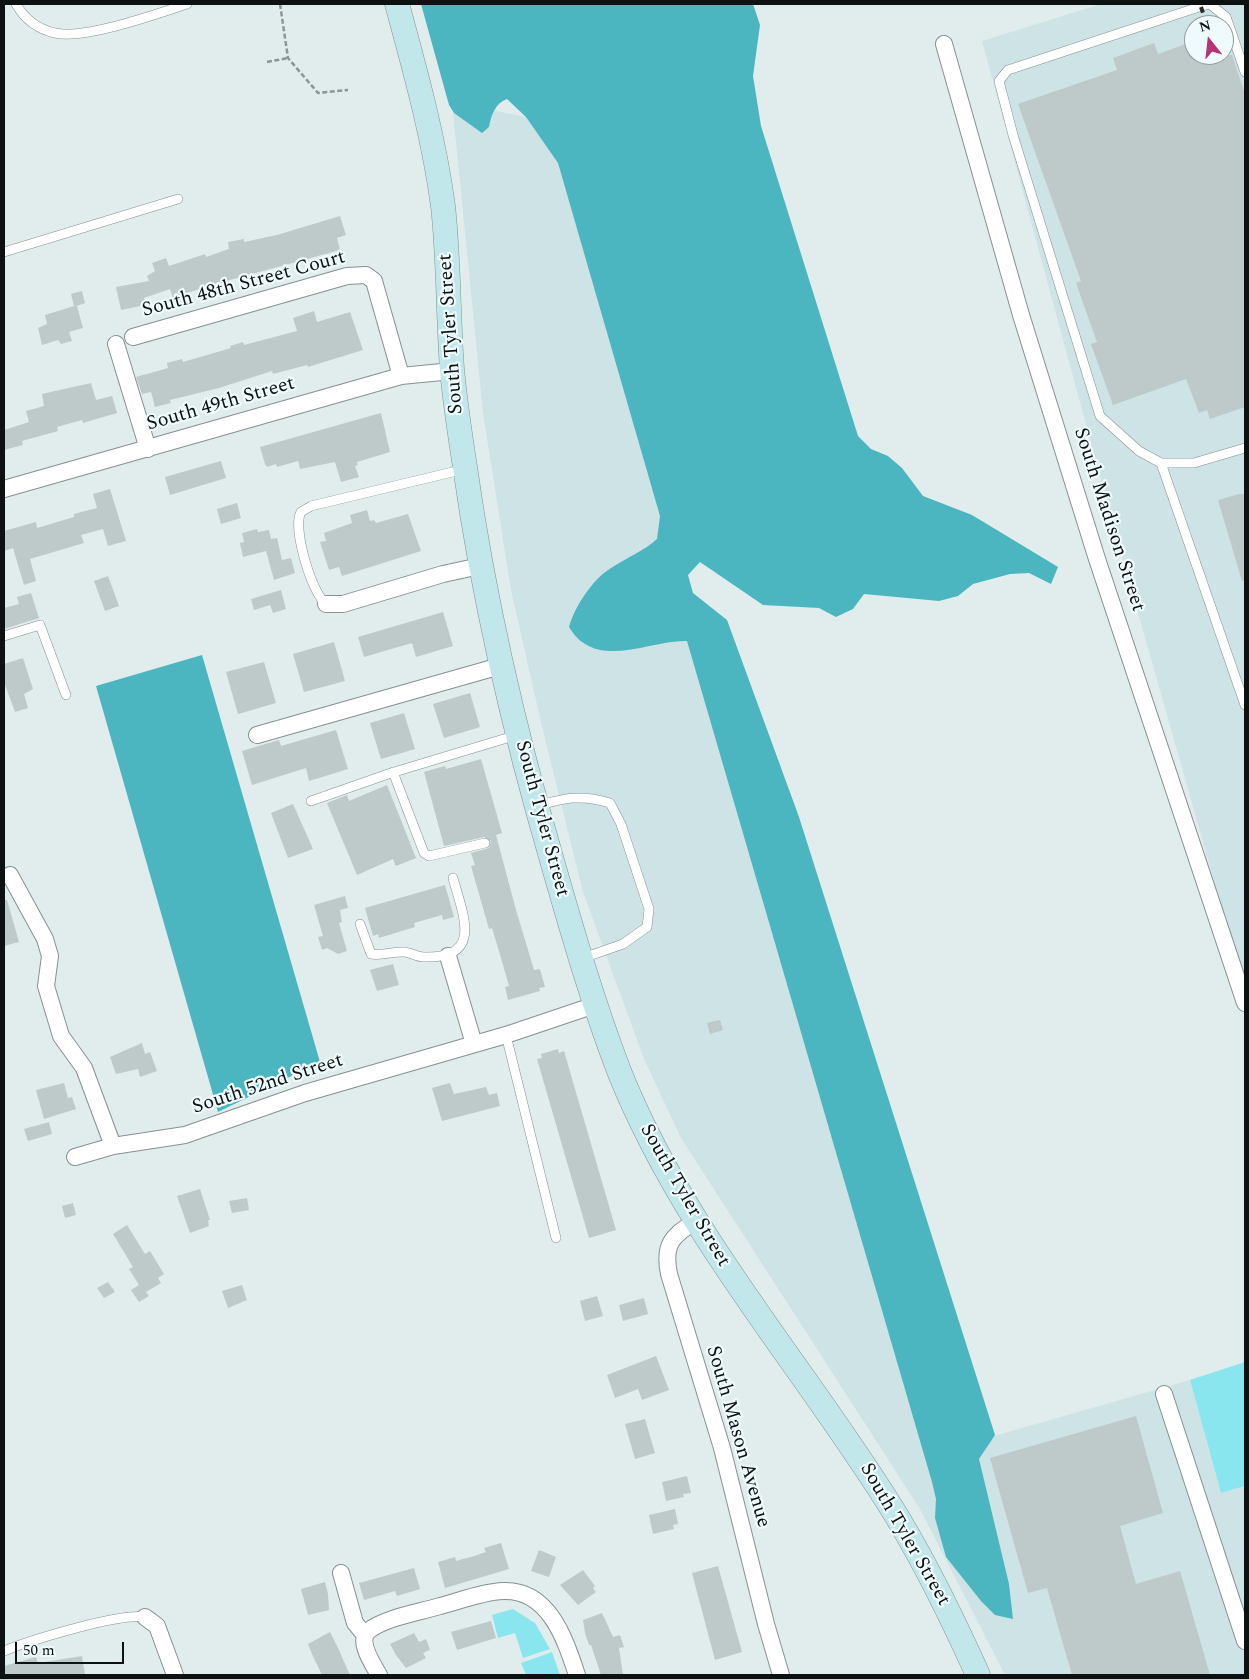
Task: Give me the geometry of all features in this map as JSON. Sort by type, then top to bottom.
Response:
[{"type":"main road","name":"South Tyler Street","points":[[397,4],[432,145],[443,208],[452,371],[480,566],[500,666],[536,806],[595,1005],[640,1120],[696,1221],[722,1263],[816,1395],[889,1504],[944,1601],[978,1675]]},
{"type":"street","name":"South Madison Street","points":[[944,44],[1021,315],[1097,559],[1245,1003]]},
{"type":"street","name":"South 48th Street Court","points":[[133,337],[347,276],[366,275],[374,282],[401,376]]},
{"type":"street","points":[[116,344],[148,449]]},
{"type":"street","name":"South 49th Street","points":[[4,489],[401,376],[452,371]]},
{"type":"street","points":[[326,604],[343,604],[443,574],[480,566]]},
{"type":"street","points":[[257,735],[500,666]]},
{"type":"street","points":[[10,875],[45,939],[50,956],[46,986],[61,1036],[84,1068],[113,1146]]},
{"type":"street","points":[[448,956],[474,1044]]},
{"type":"street","name":"South 52nd Street","points":[[75,1157],[113,1146],[185,1135],[305,1093],[506,1035],[595,1005]]},
{"type":"street","name":"South Mason Avenue","points":[[696,1221],[671,1240],[668,1254],[668,1274],[722,1448],[766,1624],[782,1675]]},
{"type":"street","points":[[1164,1394],[1245,1641]]},
{"type":"street","points":[[341,1573],[355,1623],[364,1634],[367,1650],[379,1675]]},
{"type":"street","points":[[364,1634],[373,1627],[433,1608],[486,1594],[511,1592],[532,1598],[548,1611],[562,1636],[576,1675]]},
{"type":"street","points":[[145,1616],[157,1626],[175,1675]]},
{"type":"lane","points":[[16,4],[24,19],[55,33],[89,32],[186,4]]},
{"type":"lane","points":[[1245,72],[1226,17],[1209,4],[1008,70],[999,81],[1012,135],[1100,416],[1139,451],[1161,463],[1194,464],[1245,448]]},
{"type":"lane","points":[[4,252],[178,198]]},
{"type":"lane","points":[[1161,463],[1245,705]]},
{"type":"lane","points":[[326,604],[316,593],[308,568],[299,532],[298,519],[301,512],[311,506],[465,469]]},
{"type":"lane","points":[[4,636],[40,625],[66,695]]},
{"type":"lane","points":[[310,801],[393,772],[518,735]]},
{"type":"lane","points":[[393,772],[424,853],[429,856],[440,855],[485,843]]},
{"type":"lane","points":[[536,806],[564,799],[591,797],[610,803],[621,824],[649,910],[647,927],[623,944],[581,958]]},
{"type":"lane","points":[[360,924],[371,954],[376,955],[396,951],[421,958],[448,956],[461,946],[466,927],[453,878]]},
{"type":"lane","points":[[506,1035],[556,1238]]},
{"type":"lane","points":[[4,1651],[108,1621],[136,1615],[145,1616]]},
{"type":"path","points":[[280,4],[288,58],[318,93],[348,90]]},
{"type":"path","points":[[267,62],[288,58]]},
{"type":"shaded area","points":[[421,4],[753,4],[760,25],[753,76],[761,126],[858,436],[871,449],[888,456],[902,468],[923,496],[972,515],[1058,567],[1051,584],[1029,573],[1010,574],[973,584],[958,596],[939,601],[864,594],[853,609],[836,617],[819,608],[763,605],[700,562],[688,575],[693,593],[727,620],[799,817],[995,1435],[979,1459],[1009,1584],[1013,1619],[995,1615],[981,1601],[946,1557],[935,1518],[936,1499],[932,1482],[687,641],[624,651],[608,651],[593,648],[580,640],[569,627],[580,602],[597,579],[657,539],[660,516],[558,163],[526,117],[507,99],[499,104],[492,114],[489,127],[482,133],[454,113],[449,105]]},
{"type":"shaded area","points":[[1101,4],[1245,4],[1245,990],[1119,546],[982,41]]},
{"type":"shaded area","points":[[452,102],[526,117],[558,163],[938,1452],[1190,1380],[1221,1493],[1245,1486],[1245,1675],[1005,1675],[920,1509],[681,1138],[644,1059],[583,892],[543,731],[511,590],[483,413]]},
{"type":"shaded area","points":[[202,655],[320,1062],[218,1112],[96,686]]},
{"type":"shaded area","points":[[1245,1362],[1245,1486],[1221,1493],[1190,1380]]},
{"type":"shaded area","points":[[513,1609],[535,1623],[550,1649],[523,1658],[515,1633],[498,1638],[492,1615]]},
{"type":"shaded area","points":[[552,1652],[560,1675],[526,1675],[521,1663]]},
{"type":"building","points":[[1154,43],[1158,54],[1184,45],[1184,65],[1234,65],[1234,61],[1245,94],[1245,407],[1210,419],[1207,410],[1199,413],[1186,379],[1113,405],[1091,344],[1097,342],[1076,283],[1081,281],[1018,104],[1117,70],[1113,58]]},
{"type":"building","points":[[340,216],[346,235],[337,238],[340,250],[208,286],[173,298],[170,289],[144,298],[145,305],[121,310],[116,287],[149,281],[147,276],[155,271],[152,263],[166,258],[169,266],[205,254],[206,257],[229,249],[228,242],[244,239],[244,242],[277,235]]},
{"type":"building","points":[[82,291],[85,303],[77,306],[83,328],[69,332],[72,341],[61,344],[58,340],[42,345],[38,328],[47,324],[45,315],[74,306],[71,294]]},
{"type":"building","points":[[314,311],[317,322],[350,312],[363,350],[308,367],[307,365],[273,374],[272,371],[219,388],[170,400],[171,403],[155,407],[151,392],[142,394],[136,377],[168,368],[167,363],[182,359],[183,362],[231,348],[230,346],[243,342],[244,345],[297,331],[293,318]]},
{"type":"building","points":[[91,383],[96,400],[112,396],[117,413],[83,423],[82,420],[57,427],[58,431],[22,441],[23,445],[4,450],[4,430],[29,422],[26,411],[44,406],[42,394]]},
{"type":"building","points":[[381,413],[390,452],[357,462],[358,465],[355,466],[359,477],[341,482],[335,462],[300,469],[298,461],[277,467],[276,464],[267,467],[265,464],[260,447]]},
{"type":"building","points":[[221,461],[226,478],[170,495],[165,477]]},
{"type":"building","points":[[110,489],[126,541],[108,546],[103,529],[81,535],[84,543],[30,559],[36,581],[24,585],[13,548],[4,551],[4,531],[36,522],[37,528],[74,517],[74,514],[97,508],[93,494]]},
{"type":"building","points":[[1245,494],[1245,580],[1242,581],[1218,500]]},
{"type":"building","points":[[237,503],[241,518],[221,524],[217,509]]},
{"type":"building","points":[[367,510],[370,521],[374,520],[376,523],[408,514],[421,551],[342,576],[339,567],[329,570],[320,542],[326,541],[324,533],[352,523],[350,515]]},
{"type":"building","points":[[257,529],[258,532],[269,530],[271,539],[277,538],[282,560],[291,558],[295,573],[274,580],[266,551],[243,557],[240,543],[244,542],[242,533]]},
{"type":"building","points":[[108,576],[119,606],[105,611],[94,581]]},
{"type":"building","points":[[281,590],[286,609],[273,613],[270,605],[254,610],[251,599]]},
{"type":"building","points":[[31,593],[39,618],[4,629],[4,608],[19,604],[17,597]]},
{"type":"building","points":[[443,612],[453,646],[416,657],[412,643],[364,657],[358,637]]},
{"type":"building","points":[[334,642],[345,681],[304,692],[293,654]]},
{"type":"building","points":[[23,658],[33,689],[24,694],[28,708],[15,712],[4,682],[4,664]]},
{"type":"building","points":[[264,662],[276,703],[238,714],[226,672]]},
{"type":"building","points":[[470,693],[480,727],[444,738],[433,704]]},
{"type":"building","points":[[404,713],[415,749],[381,759],[370,723]]},
{"type":"building","points":[[336,730],[348,769],[309,781],[306,768],[252,785],[242,751],[279,740],[281,746]]},
{"type":"building","points":[[481,759],[502,833],[496,835],[516,910],[534,970],[540,969],[545,987],[539,988],[540,991],[508,1000],[505,987],[509,986],[492,928],[489,929],[471,866],[475,865],[471,853],[489,848],[491,841],[484,837],[444,846],[424,772],[445,766],[446,769]]},
{"type":"building","points":[[387,785],[416,858],[396,866],[393,859],[357,875],[327,803],[347,795],[349,801]]},
{"type":"building","points":[[293,804],[313,849],[288,858],[271,813]]},
{"type":"building","points":[[445,885],[454,917],[443,920],[442,915],[414,923],[415,927],[379,938],[378,934],[373,936],[365,908]]},
{"type":"building","points":[[345,896],[348,908],[340,910],[342,922],[339,923],[347,951],[338,954],[327,948],[322,950],[318,937],[323,936],[314,905]]},
{"type":"building","points":[[4,900],[7,900],[19,942],[4,946]]},
{"type":"building","points":[[393,964],[399,985],[377,991],[370,970]]},
{"type":"building","points":[[720,1020],[723,1030],[710,1034],[707,1023]]},
{"type":"building","points":[[142,1043],[145,1054],[150,1052],[157,1071],[140,1077],[138,1069],[116,1074],[110,1057]]},
{"type":"building","points":[[558,1049],[559,1053],[564,1051],[616,1230],[589,1238],[537,1059],[542,1058],[541,1054]]},
{"type":"building","points":[[64,1083],[68,1098],[72,1097],[76,1109],[44,1119],[36,1090]]},
{"type":"building","points":[[450,1083],[454,1094],[486,1087],[489,1095],[497,1093],[500,1106],[442,1121],[432,1088]]},
{"type":"building","points":[[49,1122],[52,1134],[28,1141],[24,1129]]},
{"type":"building","points":[[200,1189],[210,1220],[208,1220],[209,1226],[190,1233],[177,1196]]},
{"type":"building","points":[[247,1198],[249,1210],[232,1213],[229,1201]]},
{"type":"building","points":[[73,1203],[76,1215],[65,1218],[62,1206]]},
{"type":"building","points":[[127,1225],[145,1254],[150,1251],[164,1274],[158,1278],[161,1283],[146,1292],[149,1296],[139,1302],[131,1290],[139,1285],[129,1269],[133,1267],[113,1234]]},
{"type":"building","points":[[108,1282],[115,1292],[104,1298],[97,1288]]},
{"type":"building","points":[[242,1285],[247,1300],[228,1308],[222,1291]]},
{"type":"building","points":[[597,1296],[603,1316],[585,1321],[580,1301]]},
{"type":"building","points":[[644,1298],[648,1314],[623,1321],[619,1305]]},
{"type":"building","points":[[656,1356],[669,1390],[642,1400],[638,1389],[615,1398],[607,1375]]},
{"type":"building","points":[[1136,1416],[1163,1513],[1120,1526],[1136,1584],[1180,1571],[1210,1675],[1072,1675],[1047,1588],[1028,1593],[990,1458]]},
{"type":"building","points":[[645,1419],[655,1453],[635,1459],[625,1424]]},
{"type":"building","points":[[687,1476],[691,1493],[683,1494],[684,1497],[666,1501],[662,1482]]},
{"type":"building","points":[[675,1509],[678,1524],[673,1525],[674,1529],[653,1534],[649,1515]]},
{"type":"building","points":[[501,1543],[509,1569],[445,1588],[438,1562],[455,1557],[456,1561],[474,1556],[486,1552],[484,1548]]},
{"type":"building","points":[[539,1550],[556,1557],[549,1577],[531,1571]]},
{"type":"building","points":[[718,1566],[742,1652],[715,1660],[692,1573]]},
{"type":"building","points":[[414,1568],[420,1589],[397,1596],[395,1591],[364,1600],[359,1583]]},
{"type":"building","points":[[583,1570],[595,1586],[593,1588],[596,1592],[578,1605],[560,1585]]},
{"type":"building","points":[[325,1582],[329,1610],[308,1615],[301,1589]]},
{"type":"building","points":[[602,1613],[613,1637],[620,1635],[624,1647],[619,1648],[623,1675],[601,1675],[591,1645],[589,1645],[583,1620]]},
{"type":"building","points":[[491,1621],[496,1638],[457,1650],[451,1632]]},
{"type":"building","points":[[330,1632],[350,1675],[322,1675],[312,1654],[308,1644]]},
{"type":"building","points":[[414,1633],[419,1642],[426,1639],[430,1650],[423,1653],[426,1658],[406,1668],[390,1644]]},
{"type":"building","points":[[82,1656],[85,1675],[4,1675],[4,1666],[36,1657],[38,1663]]},
{"type":"railway","points":[[1201,7],[1204,15]]}]
